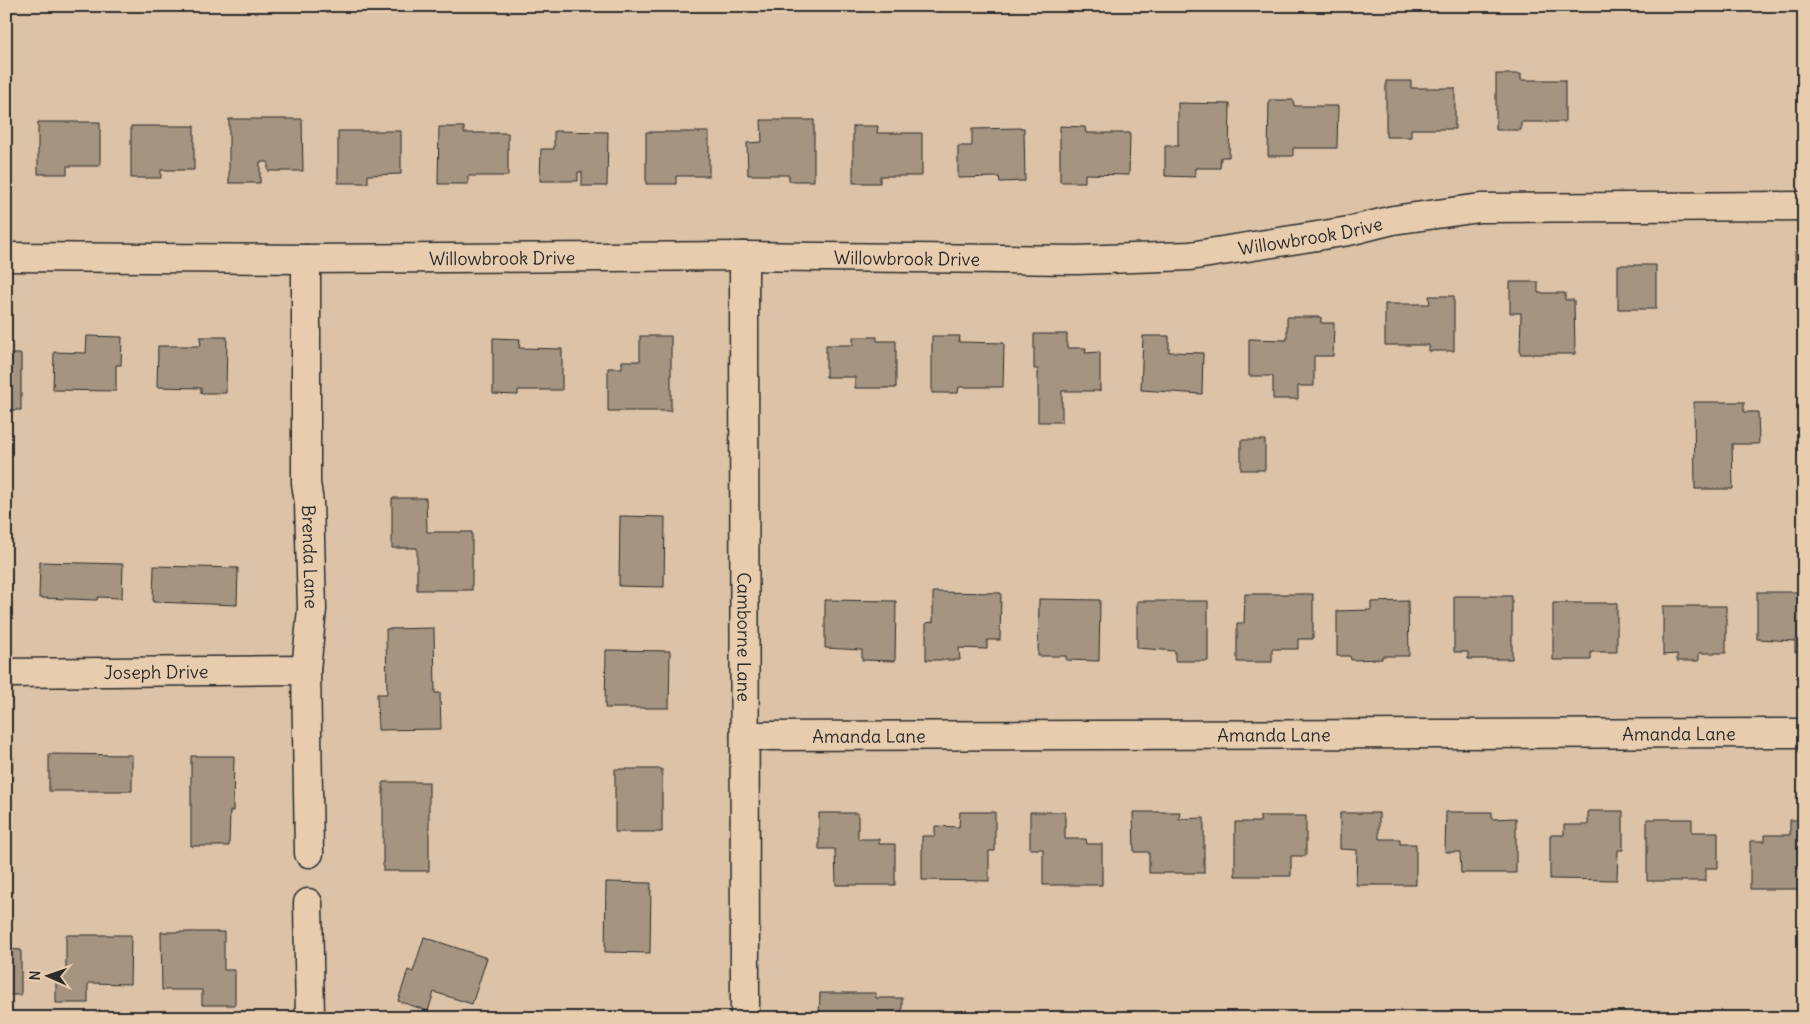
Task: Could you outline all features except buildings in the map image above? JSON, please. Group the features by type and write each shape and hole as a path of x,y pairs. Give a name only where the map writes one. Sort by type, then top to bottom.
{"street":[{"name":"Willowbrook Drive","path":"6,257 306,259 744,256 1077,260 1190,256 1349,231 1393,220 1480,208 1804,206"},
{"name":"Camborne Lane","path":"744,256 745,1018"},
{"name":"Brenda Lane","path":"306,259 306,483 309,503 312,609 306,670 309,853"},
{"name":"Joseph Drive","path":"6,673 306,670"},
{"name":"Amanda Lane","path":"745,736 1803,733"},
{"path":"308,903 310,1018"}]}
